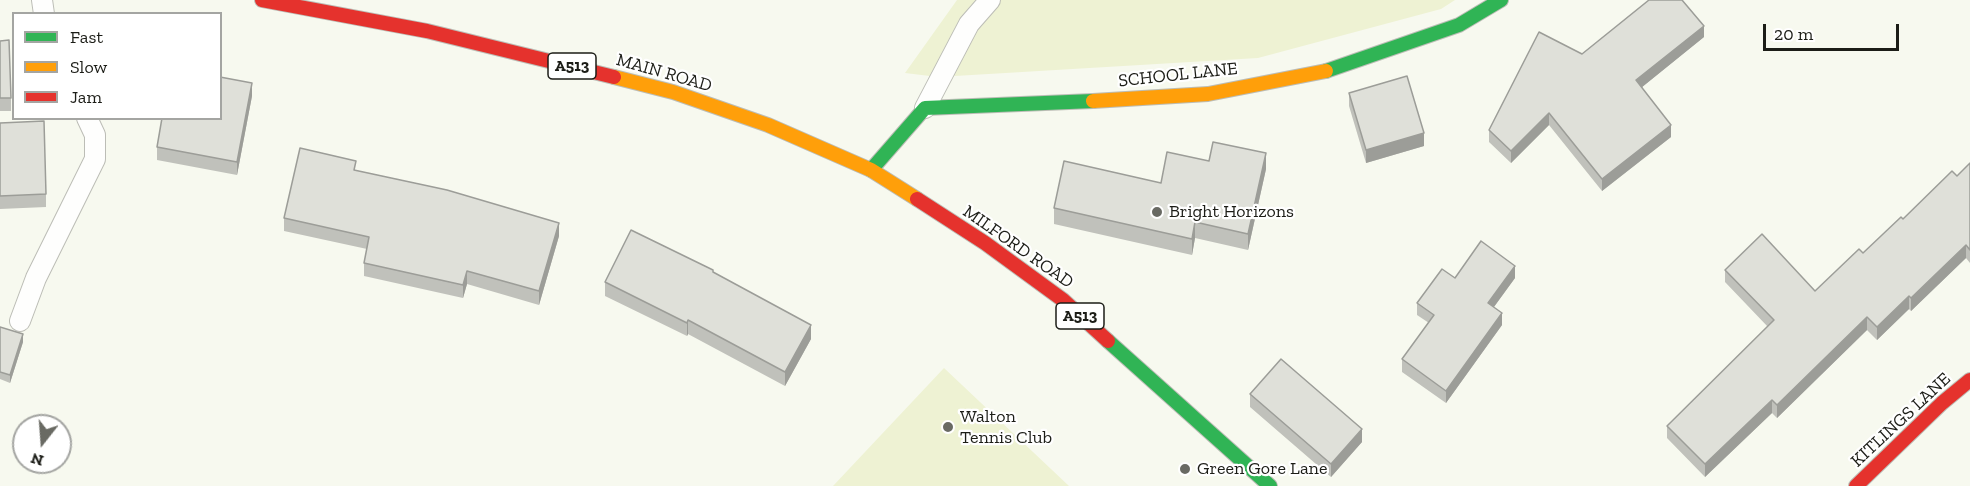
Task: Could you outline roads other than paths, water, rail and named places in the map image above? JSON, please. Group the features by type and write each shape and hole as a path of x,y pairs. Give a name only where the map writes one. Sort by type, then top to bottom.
{"main road":[{"name":"MAIN ROAD","path":"262,0 427,31 674,92 768,125 871,170"},
{"name":"SCHOOL LANE","path":"925,108 1023,105 1208,94 1327,71 1459,25 1501,0"},
{"path":"871,170 925,108"},
{"name":"MILFORD ROAD","path":"871,170 985,243 1063,300 1270,486"},
{"name":"KITLINGS LANE","path":"1856,486 1942,403 1970,380"}],"lane":[{"path":"925,108 969,24 990,0"},
{"path":"20,321 36,278 95,159 95,135 88,120"}],"place":[{"name":"Bright Horizons","path":"1157,212"},
{"name":"Walton Tennis Club","path":"948,427"},
{"name":"Green Gore Lane","path":"1185,469"}]}
